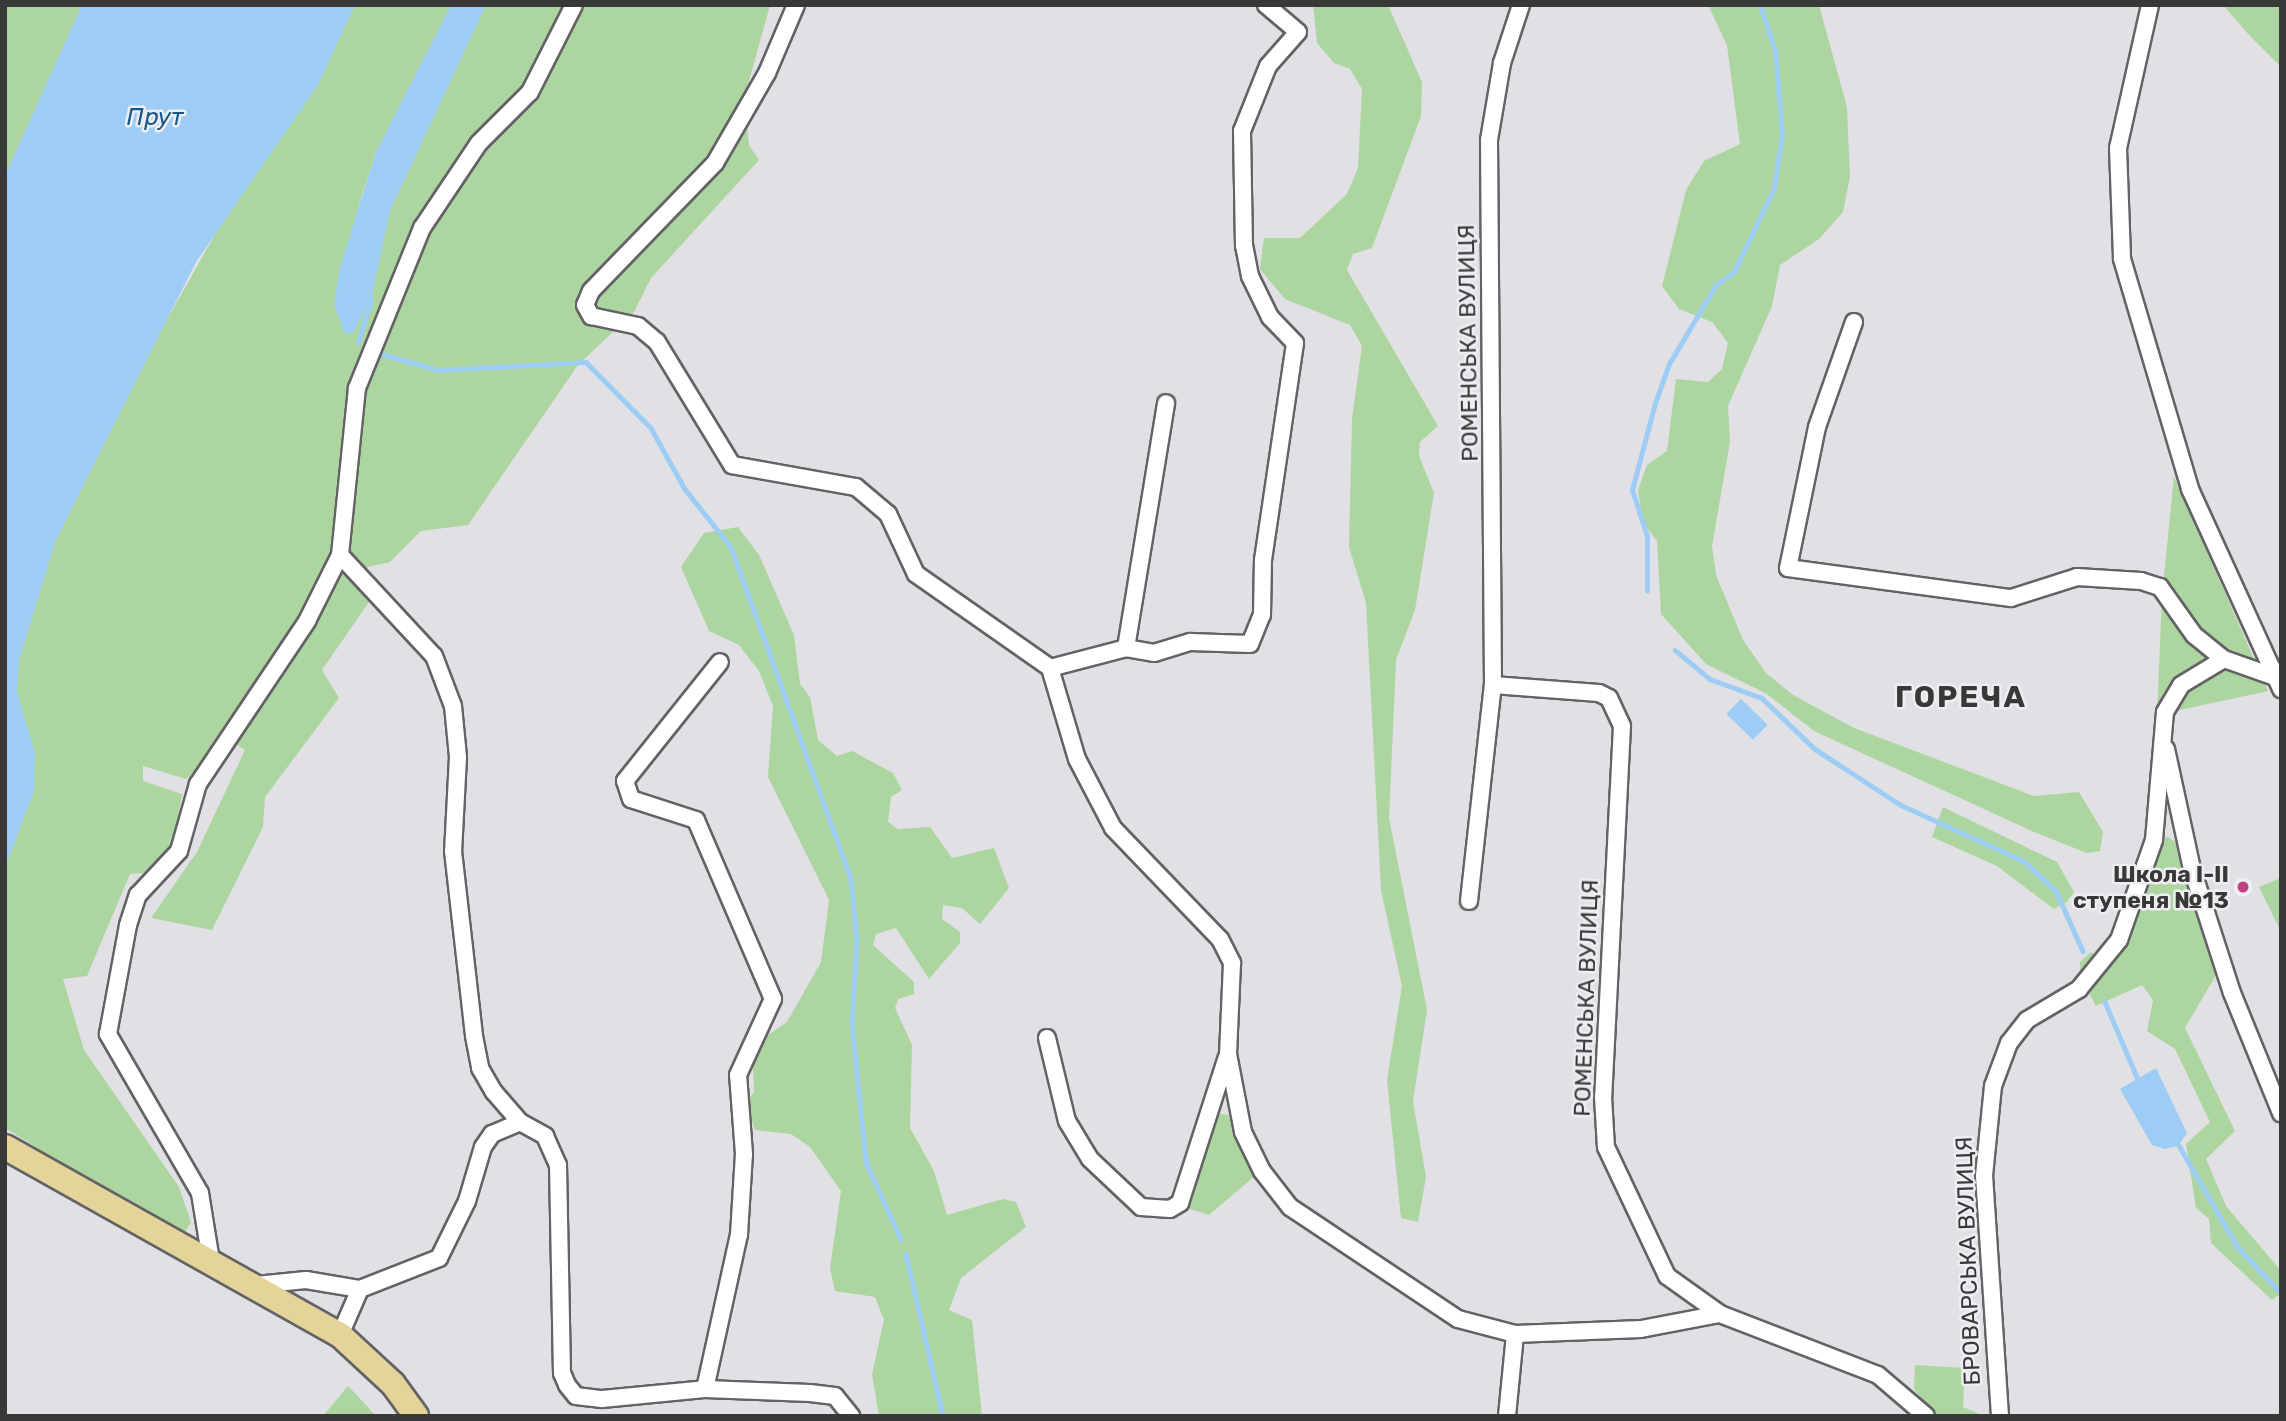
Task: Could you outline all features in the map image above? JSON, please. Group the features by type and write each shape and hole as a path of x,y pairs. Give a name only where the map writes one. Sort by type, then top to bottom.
{"main road":[{"path":"5,1147 256,1285 340,1335 393,1384 416,1416"}],"street":[{"path":"211,1261 200,1193 108,1034 128,925 138,895 178,851 198,783 307,621 340,555 357,388 422,228 479,143 530,92 574,5"},
{"path":"796,5 767,73 715,163 591,291 585,305 591,316 638,326 657,342 732,465 856,487 888,514 916,573 1050,668 1077,759 1113,828 1220,939 1232,963 1228,1054 1243,1132 1262,1171 1290,1207 1458,1319 1515,1334 1641,1329 1720,1314"},
{"path":"1050,668 1126,648 1154,653 1190,642 1250,644 1262,615 1263,560 1295,343 1270,317 1250,275 1244,246 1242,131 1268,66 1298,32 1266,5"},
{"name":"РОМЕНСЬКА ВУЛИЦЯ","path":"1469,901 1493,685 1489,140 1502,64 1521,5"},
{"path":"2150,5 2118,148 2122,259 2190,489 2279,679"},
{"path":"1854,322 1817,427 1788,568 2011,598 2077,577 2141,581 2160,587 2194,635 2224,659 2279,679"},
{"path":"1126,648 1166,403"},
{"path":"340,555 434,656 453,705 458,757 453,851 474,1036 480,1068 520,1122 545,1136 558,1165 562,1373 567,1385 576,1396 601,1399 705,1389 810,1393 848,1410"},
{"name":"БРОВАРСЬКА ВУЛИЦЯ","path":"2000,1416 1984,1176 1993,1086 2009,1043 2027,1020 2079,989 2119,940 2154,839 2165,712 2181,685 2224,659"},
{"path":"705,1389 739,1235 744,1154 738,1075 773,999 696,820 631,799 625,781 720,662"},
{"name":"РОМЕНСЬКА ВУЛИЦЯ","path":"1493,685 1599,693 1609,698 1622,726 1603,1097 1606,1147 1667,1276 1720,1314 1878,1375 1926,1416"},
{"path":"2163,733 2196,881 2281,1113"},
{"path":"1047,1038 1067,1121 1090,1159 1141,1207 1160,1209 1180,1203 1228,1054"},
{"path":"256,1285 306,1280 360,1289 439,1258 458,1223 483,1147 492,1134 520,1122"},
{"path":"340,1335 360,1289"},
{"path":"1507,1416 1515,1334"}],"green space":[{"path":"5,5 82,5 5,176"},
{"path":"355,5 451,5 376,152 354,223 364,313 390,211 486,5 770,5 744,99 749,145 759,160 651,278 634,312 578,365 468,525 421,531 390,562 368,567 360,582 369,602 322,670 339,698 265,797 263,827 212,930 151,918 197,852 245,750 230,740 186,779 143,766 143,781 182,794 174,844 157,872 130,874 87,976 63,979 84,1050 179,1187 191,1222 182,1238 5,1128 5,868 34,791 16,692 19,661 55,542 138,371 231,206 318,85"},
{"path":"1313,5 1388,5 1422,82 1421,116 1372,248 1353,254 1347,270 1438,426 1420,442 1419,456 1434,493 1415,610 1396,660 1389,818 1427,1010 1413,1101 1426,1177 1418,1222 1401,1218 1387,1080 1402,986 1381,890 1366,603 1349,547 1352,419 1362,346 1350,325 1285,299 1260,269 1264,238 1300,238 1347,194 1358,168 1362,89 1350,69 1334,63 1317,43"},
{"path":"1708,5 1819,5 1847,107 1850,177 1843,212 1819,239 1780,265 1772,306 1728,406 1730,442 1712,546 1716,575 1743,640 1766,673 1793,695 1854,728 2034,796 2079,792 2103,832 2100,851 2087,853 2034,832 1814,731 1767,694 1706,664 1661,614 1657,541 1643,522 1638,490 1647,465 1667,451 1676,379 1708,382 1722,369 1728,343 1712,322 1679,309 1662,286 1686,190 1704,161 1740,144 1727,45"},
{"path":"2223,5 2281,5 2281,67 2250,36"},
{"path":"2174,476 2268,691 2157,715 2162,596"},
{"path":"738,527 759,555 794,635 800,684 810,697 818,740 837,756 852,751 893,773 902,790 891,797 888,822 898,829 930,827 952,858 994,848 1009,888 980,924 962,908 943,905 942,919 960,932 960,943 929,979 896,928 876,934 873,945 914,982 914,994 898,999 895,1008 912,1045 910,1128 934,1171 947,1215 1003,1199 1016,1202 1026,1227 961,1278 949,1310 972,1320 982,1416 879,1416 872,1374 884,1320 875,1297 835,1291 830,1268 841,1191 810,1147 791,1134 755,1130 746,1103 754,1092 753,1065 768,1035 787,1022 821,962 829,900 768,777 773,706 759,671 739,645 709,631 681,567 704,533"},
{"path":"1943,807 2057,862 2074,892 2067,902 2054,909 1997,866 1932,837"},
{"path":"2168,837 2180,845 2220,968 2185,1028 2235,1131 2206,1159 2226,1206 2281,1271 2281,1293 2272,1300 2211,1243 2209,1219 2196,1208 2186,1144 2210,1122 2175,1049 2147,1031 2153,1000 2142,985 2096,1006 2080,977 2080,962 2091,952 2110,966 2124,944 2160,839"},
{"path":"2281,878 2281,932 2259,887"},
{"path":"1219,1114 1228,1115 1256,1175 1209,1215 1184,1207"},
{"path":"1915,1365 1965,1368 1963,1407 1984,1416 1936,1416 1914,1389"},
{"path":"348,1386 368,1407 375,1416 323,1416"}],"water":[{"name":"Прут","path":"82,5 355,5 318,85 196,262 55,542 19,661 17,692 35,753 34,791 5,868 5,176"},
{"path":"451,5 486,5 390,211 371,300 353,333 344,333 334,304 340,267 376,152"},
{"path":"1741,699 1768,725 1753,740 1726,714"},
{"path":"2156,1068 2187,1133 2178,1146 2165,1149 2152,1145 2120,1089"}],"waterway":[{"path":"1647,591 1647,536 1632,490 1655,403 1669,364 1716,285 1734,272 1774,188 1782,134 1775,51 1760,5"},
{"path":"358,343 371,300"},
{"path":"382,354 439,370 586,362 651,428 685,489 731,547 851,879 857,940 852,1023 866,1162 901,1239"},
{"path":"1675,650 1710,679 1762,698 1815,749 1901,805 2024,861 2056,891 2083,951"},
{"path":"2105,1002 2140,1084"},
{"path":"2177,1142 2237,1246 2281,1293"},
{"path":"906,1254 943,1416"}],"place":[{"name":"Школа I-II ступеня №13","path":"2243,887"}],"district":[{"name":"ГОРЕЧА","path":"1961,697"}]}
